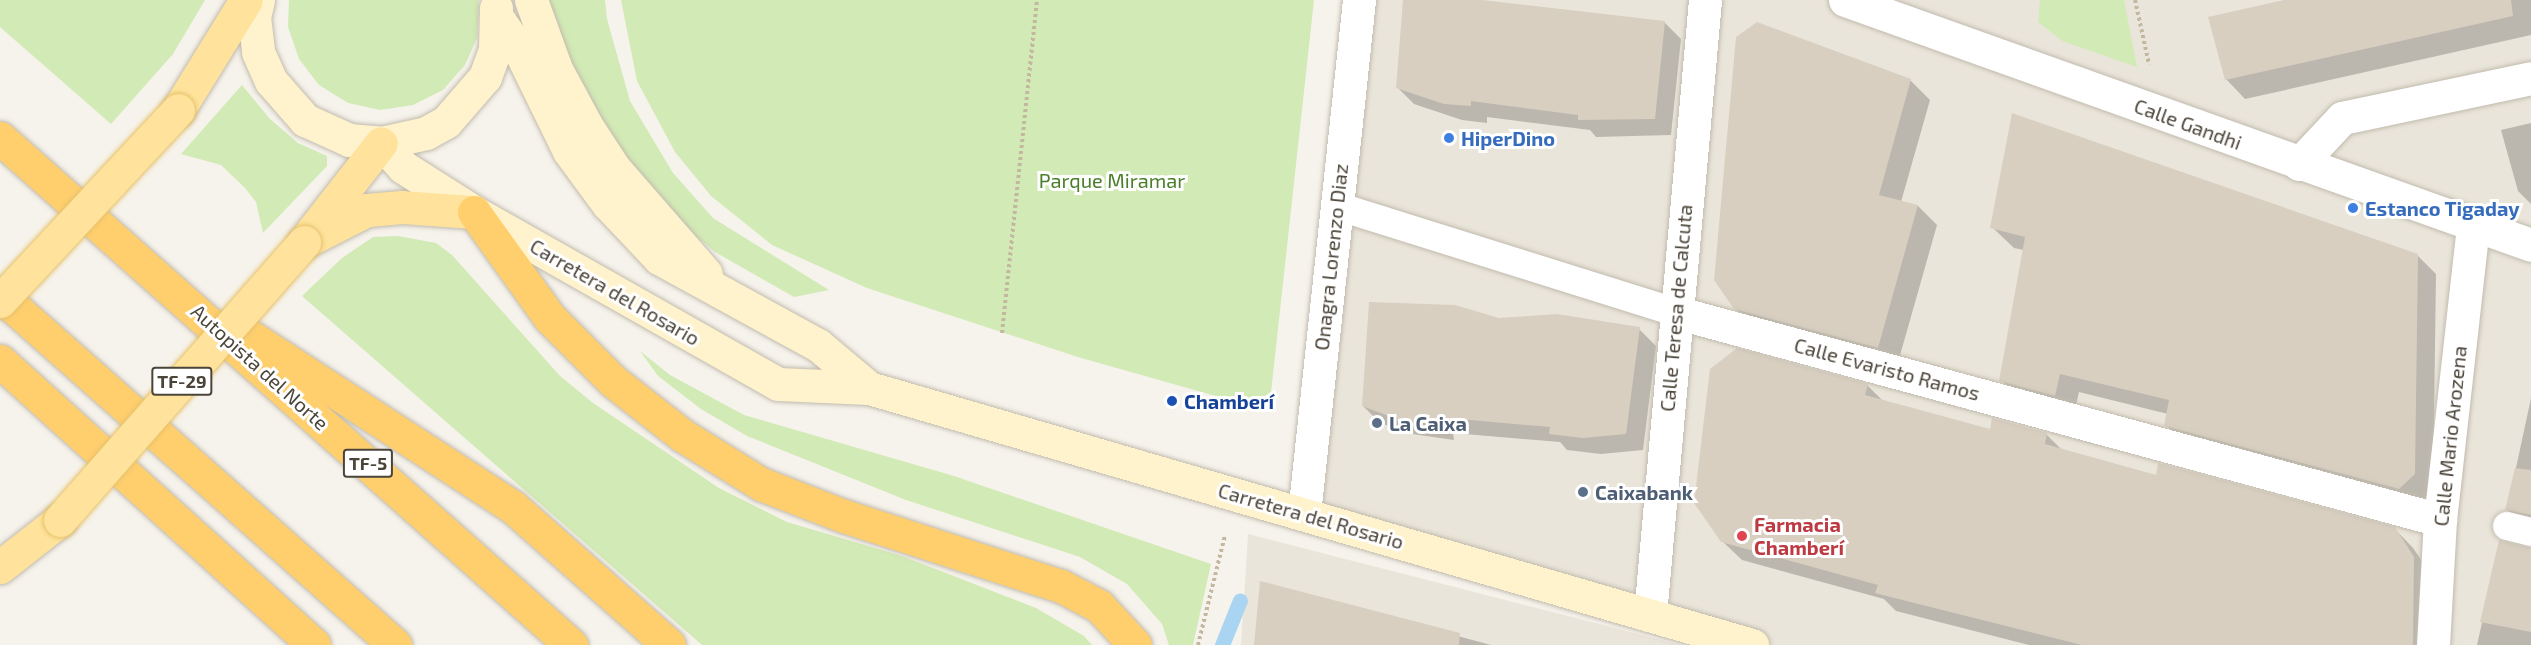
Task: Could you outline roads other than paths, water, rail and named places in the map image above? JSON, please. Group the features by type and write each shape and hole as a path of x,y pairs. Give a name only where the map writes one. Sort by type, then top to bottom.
{"highway":[{"name":"Autopista del Norte","path":"0,138 164,281 571,645"},
{"path":"474,212 550,318 613,381 682,435 761,484 844,516 1061,586 1099,606 1135,645"},
{"path":"164,281 513,507 669,645"},
{"path":"0,295 395,645"},
{"path":"0,361 314,645"}],"main road":[{"path":"0,301 178,110 246,0"},
{"path":"258,0 254,17 258,52 271,81 305,120 349,140 381,143 426,133 446,122 484,77 495,49 496,9"},
{"path":"531,0 556,69 586,125 614,168 723,294"},
{"name":"Carretera del Rosario","path":"496,9 520,51 569,152 608,204 659,258 818,345 869,388"},
{"name":"Carretera del Rosario","path":"381,143 404,167 474,212 778,384 869,388 1752,645"},
{"name":"TF-29","path":"0,567 60,520 304,242 381,143"},
{"path":"304,242 367,210 402,207 474,212"}],"street":[{"name":"Onagra Lorenzo Diaz","path":"1304,514 1359,0"},
{"name":"Calle Teresa de Calcuta","path":"1650,615 1675,312 1705,0"},
{"name":"Calle Gandhi","path":"1845,0 1908,9 2159,114 2473,227 2531,245"},
{"path":"2299,164 2342,118 2531,78"},
{"name":"Calle Evaristo Ramos","path":"1337,206 1675,312 2440,520"},
{"name":"Calle Mario Arozena","path":"2433,645 2440,520 2473,227"}],"waterway":[{"path":"1222,645 1240,600"}],"place":[{"name":"HiperDino","path":"1449,138"},
{"name":"Estanco Tigaday","path":"2353,208"},
{"name":"Chamberí","path":"1172,401"},
{"name":"La Caixa","path":"1377,423"},
{"name":"Caixabank","path":"1583,492"},
{"name":"Farmacia Chamberí","path":"1742,536"}],"park label":[{"name":"Parque Miramar","path":"1112,180"}]}
